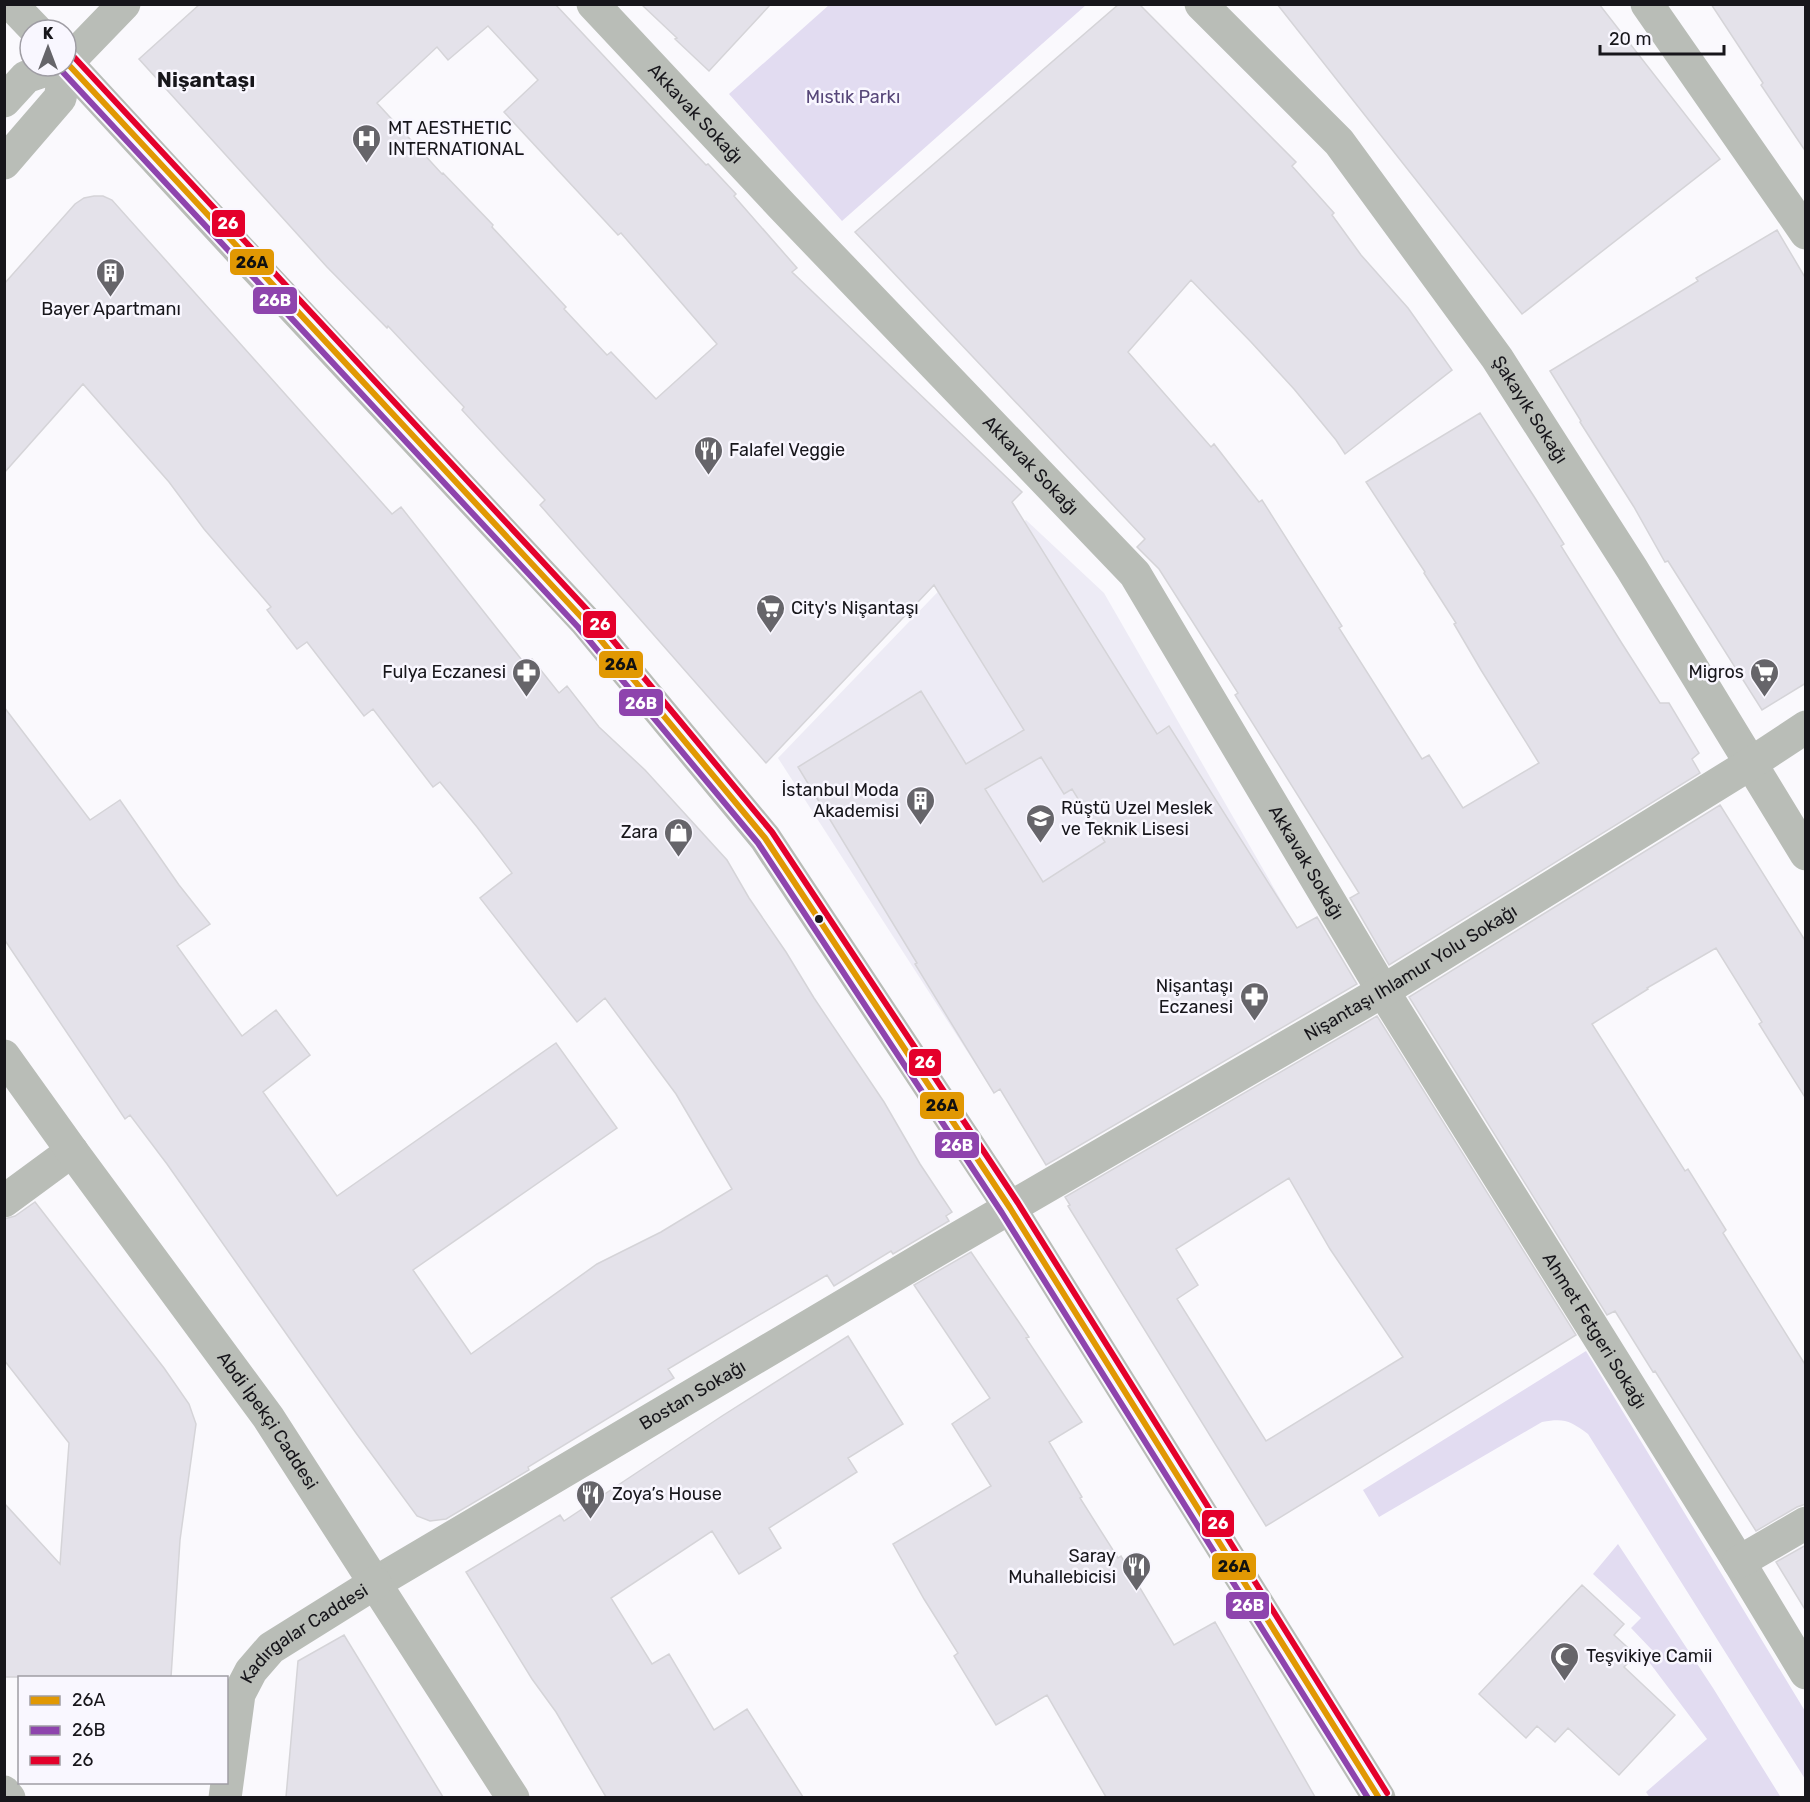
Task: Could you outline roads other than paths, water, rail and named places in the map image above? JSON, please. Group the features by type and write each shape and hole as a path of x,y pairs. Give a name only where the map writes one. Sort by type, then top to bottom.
{"street":[{"path":"11,4 24,18"},
{"path":"78,49 124,4"},
{"name":"Akkavak Sokağı","path":"593,4 791,216 1135,574 1383,991"},
{"name":"Şakayık Sokağı","path":"1201,4 1339,142 1497,358 1632,569 1806,854"},
{"path":"1647,4 1806,233"},
{"path":"4,101 25,78"},
{"path":"4,163 60,98 62,78"},
{"path":"78,78 585,621 765,838 1010,1208 1379,1797"},
{"name":"Nişantaşı Ihlamur Yolu Sokağı","path":"1010,1208 1383,991 1806,727"},
{"name":"Ahmet Fetgeri Sokağı","path":"1383,991 1806,1673"},
{"name":"Abdi İpekçi Caddesi","path":"4,1056 268,1417 513,1797"},
{"path":"4,1201 72,1151"},
{"name":"Bostan Sokağı","path":"375,1583 1010,1208"},
{"path":"1739,1562 1806,1523"},
{"name":"Kadırgalar Caddesi","path":"228,1775 239,1694 251,1671 271,1648 375,1583"},
{"path":"4,1792 9,1797"}],"place":[{"name":"MT AESTHETIC INTERNATIONAL","path":"367,164"},
{"name":"Bayer Apartmanı","path":"111,298"},
{"name":"Falafel Veggie","path":"708,476"},
{"name":"City's Nişantaşı","path":"770,634"},
{"name":"Fulya Eczanesi","path":"527,698"},
{"name":"Migros","path":"1765,698"},
{"name":"İstanbul Moda Akademisi","path":"920,826"},
{"name":"Rüştü Uzel Meslek ve Teknik Lisesi","path":"1040,844"},
{"name":"Zara","path":"679,858"},
{"name":"Nişantaşı Eczanesi","path":"1254,1022"},
{"name":"Zoya’s House","path":"591,1520"},
{"name":"Saray Muhallebicisi","path":"1137,1592"},
{"name":"Teşvikiye Camii","path":"1565,1682"}],"district":[{"name":"Nişantaşı","path":"206,80"}],"park label":[{"name":"Mıstık Parkı","path":"853,97"}]}
